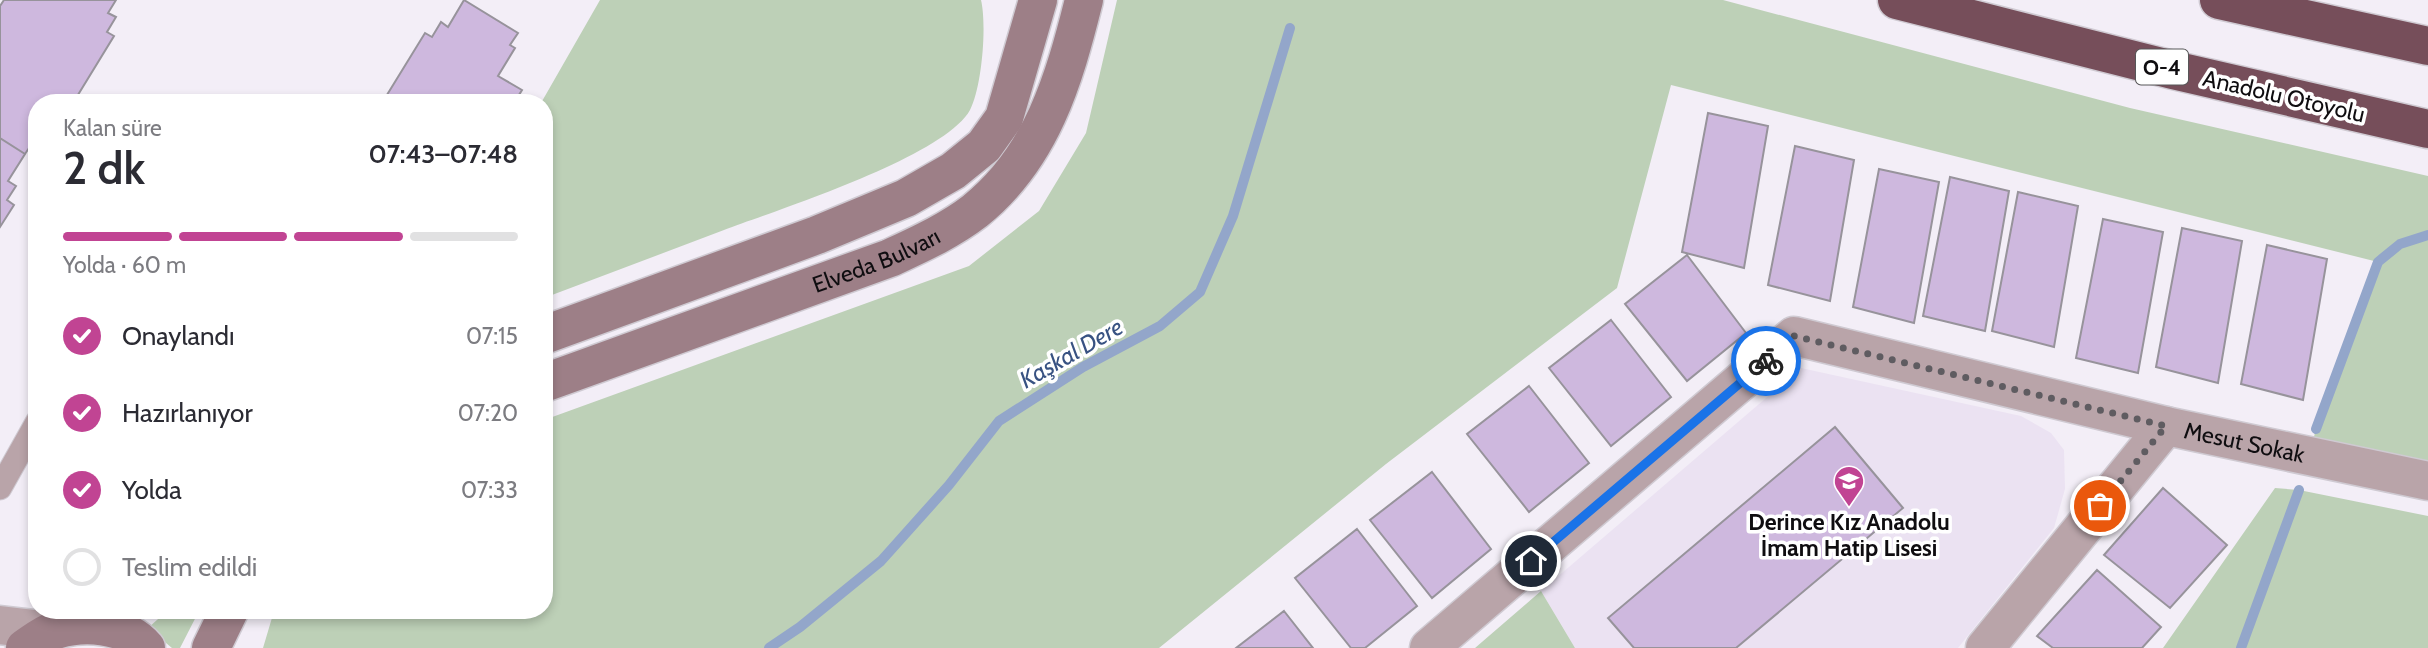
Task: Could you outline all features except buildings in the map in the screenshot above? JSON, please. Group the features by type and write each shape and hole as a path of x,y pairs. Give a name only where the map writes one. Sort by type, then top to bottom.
{"highway":[{"name":"Anadolu Otoyolu","path":"1897,0 2173,70 2428,129"},
{"path":"2219,0 2428,46"}],"main road":[{"name":"Elveda Bulvarı","path":"553,332 817,235 906,198 953,171 984,146 1004,118 1038,0"},
{"name":"Elveda Bulvarı","path":"553,380 890,258 932,239 975,211 1027,156 1045,123 1060,85 1084,0"},
{"path":"211,648 225,619"},
{"path":"38,640 83,624 133,629"}],"street":[{"name":"Mesut Sokak","path":"1429,648 1794,336 2166,426 2428,481"},
{"path":"1985,648 2166,426"},
{"path":"0,625 38,640"}],"lane":[{"path":"0,488 28,438"}],"shaded area":[{"name":"Derince Kız Anadolu İmam Hatip Lisesi","path":"1801,368 2021,416 2051,433 2064,450 2065,489 2054,528 1958,648 1575,648 1541,591"}],"green space":[{"path":"600,0 981,0 983,40 974,100 970,110 954,128 928,146 818,196 553,295 553,94 546,94"},
{"path":"1117,0 1723,0 2130,108 2428,176 2428,481 2309,456 2316,429 2378,262 1671,85 1617,288 1386,464 1159,648 263,648 272,619 553,619 553,417 969,266 1039,211 1086,133"},
{"path":"2275,488 2299,490 2428,516 2428,648 2163,648"},
{"path":"1541,591 1575,648 1475,648"},
{"path":"158,619 195,619 180,648 172,648 148,628"}],"waterway":[{"name":"Kaşkal Dere","path":"769,648 800,627 881,561 949,485 999,421 1083,367 1160,326 1200,292 1233,216 1290,28"},
{"path":"2316,429 2378,262 2400,244 2428,235"},
{"path":"2241,648 2299,490"}],"way so far":[{"path":"1766,361 1794,336 2166,426 2100,506"}],"place":[{"name":"Derince Kız Anadolu İmam Hatip Lisesi","path":"1849,508"}],"route":[{"path":"1531,561 1766,361"}]}
